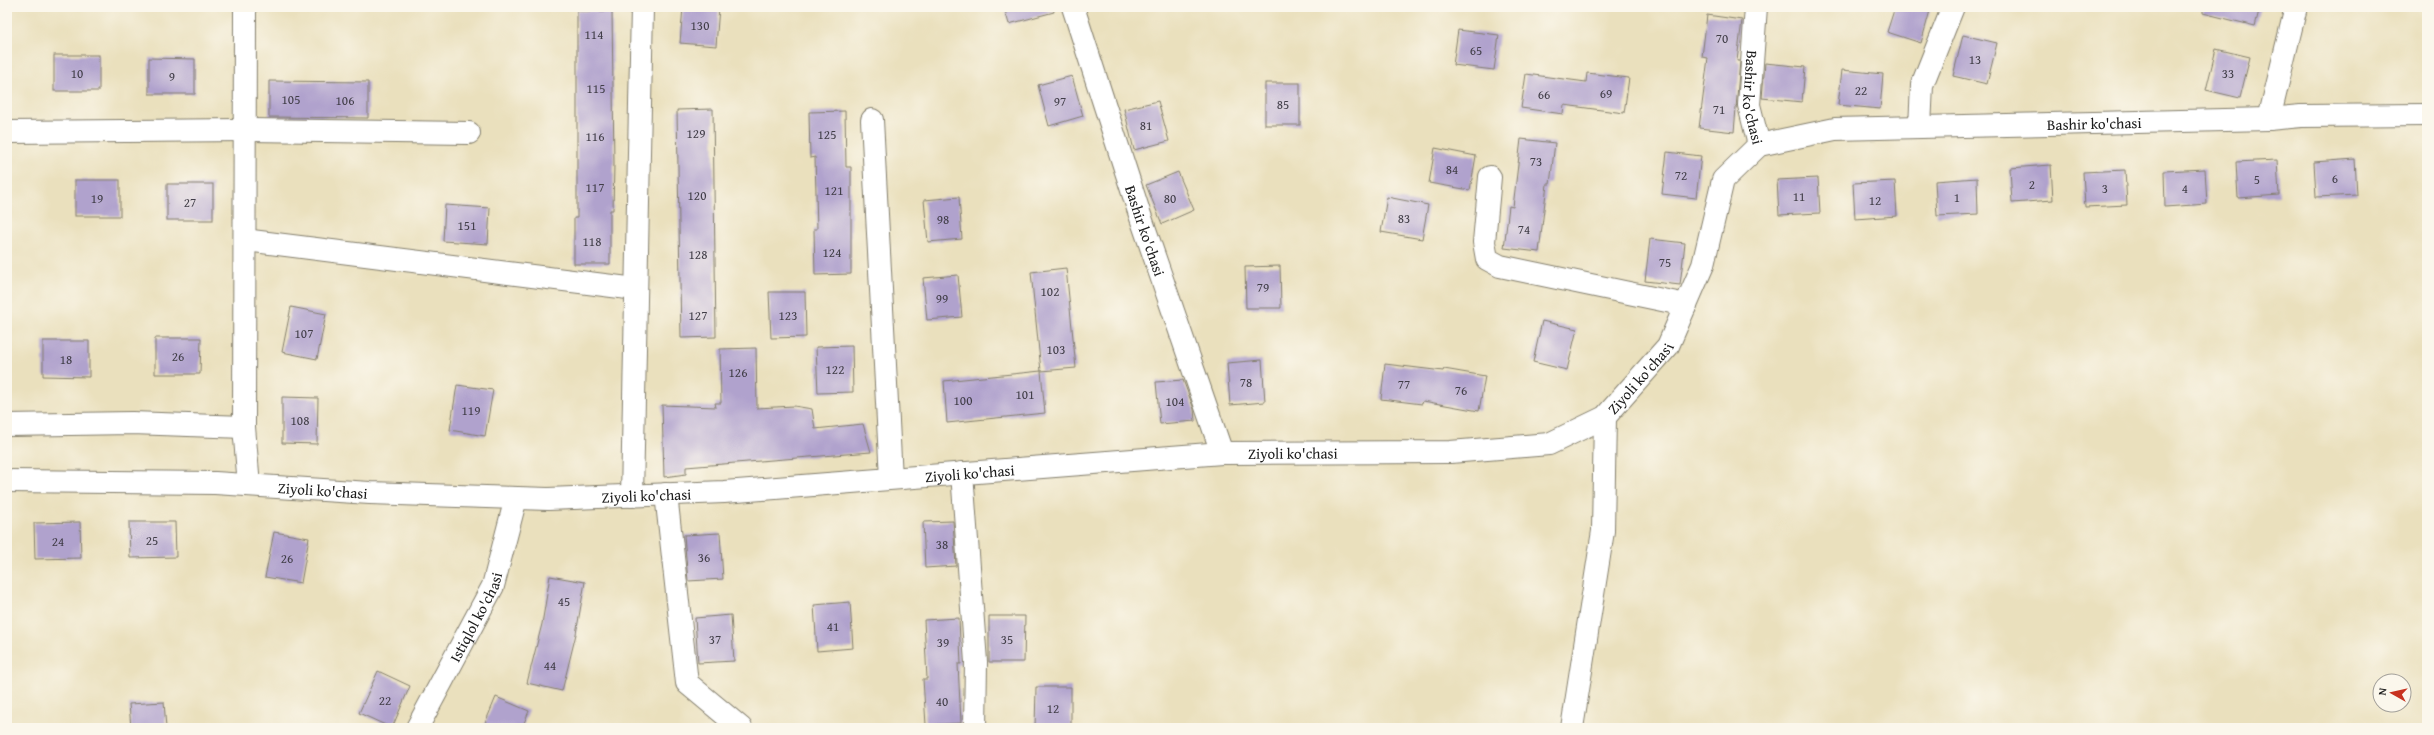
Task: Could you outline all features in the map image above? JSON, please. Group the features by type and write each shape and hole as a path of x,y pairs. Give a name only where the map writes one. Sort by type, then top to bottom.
{"street":[{"path":"245,7 246,130 244,427 249,485"},
{"path":"632,496 642,7"},
{"name":"Bashir ko'chasi","path":"1072,7 1140,214 1222,453"},
{"name":"Bashir ko'chasi","path":"1756,7 1749,105 1759,145 1835,129 2269,119 2302,116 2427,115"},
{"path":"1920,127 1922,85 1953,7"},
{"path":"2269,119 2296,7"},
{"path":"872,120 891,478"},
{"path":"7,132 246,130 469,133"},
{"name":"Ziyoli ko'chasi","path":"7,481 249,485 370,493 516,498 632,496 1222,453 1450,452 1549,444 1605,417 1668,346 1703,265 1723,180 1759,145"},
{"path":"1490,177 1484,242 1487,259 1500,266 1686,305"},
{"path":"245,240 636,289"},
{"path":"1572,728 1603,531 1605,417"},
{"path":"7,425 132,422 244,427"},
{"path":"962,473 976,662 975,728"},
{"path":"666,494 687,683 741,728"},
{"name":"Istiqlol ko'chasi","path":"416,728 493,586 516,498"}],"building":[{"path":"683,7 719,7 716,46 680,43"},
{"path":"1004,7 1053,7 1054,12 1009,24"},
{"path":"1895,7 1931,7 1921,43 1887,32"},
{"path":"2203,7 2260,7 2255,26 2203,13"},
{"path":"577,11 612,11 614,164 613,210 610,210 610,264 574,264 574,218 577,218"},
{"path":"1707,15 1742,20 1737,61 1740,61 1734,132 1699,128 1708,58 1702,57"},
{"path":"1458,30 1499,35 1494,70 1453,65"},
{"path":"1963,35 1997,43 1987,84 1953,76"},
{"path":"2216,49 2250,57 2240,98 2206,90"},
{"path":"54,55 99,55 99,91 54,91"},
{"path":"149,58 195,59 195,94 149,94"},
{"path":"1765,63 1805,67 1802,102 1762,98"},
{"path":"1842,70 1883,74 1880,109 1838,105"},
{"path":"1587,73 1629,78 1624,113 1564,105 1563,114 1521,108 1526,74 1586,82"},
{"path":"1072,76 1083,116 1049,126 1038,85"},
{"path":"269,81 368,82 368,118 269,117"},
{"path":"1265,83 1300,83 1300,125 1265,125"},
{"path":"1158,101 1169,141 1134,150 1124,109"},
{"path":"713,109 716,337 681,338 677,110"},
{"path":"845,111 846,167 851,167 851,274 815,275 814,229 817,229 815,157 810,158 809,112"},
{"path":"1521,139 1555,143 1550,184 1547,184 1539,252 1504,248 1509,206 1513,207"},
{"path":"1435,148 1476,156 1470,190 1429,183"},
{"path":"1667,152 1701,156 1696,198 1662,194"},
{"path":"2355,159 2357,195 2316,197 2314,162"},
{"path":"2277,160 2279,195 2238,198 2236,162"},
{"path":"2051,165 2053,200 2012,203 2010,168"},
{"path":"2205,169 2207,204 2165,207 2164,171"},
{"path":"2125,170 2127,205 2085,207 2083,172"},
{"path":"1178,172 1194,210 1162,224 1146,185"},
{"path":"1818,178 1820,213 1779,215 1777,180"},
{"path":"1977,178 1978,214 1937,216 1935,181"},
{"path":"75,180 120,180 120,216 75,216"},
{"path":"1895,181 1897,216 1855,219 1853,183"},
{"path":"167,184 213,184 213,220 167,220"},
{"path":"959,197 962,239 928,242 924,200"},
{"path":"1387,197 1428,205 1422,239 1381,232"},
{"path":"445,205 490,208 488,244 443,241"},
{"path":"1650,239 1685,243 1680,285 1645,281"},
{"path":"1280,266 1281,308 1246,308 1245,267"},
{"path":"1066,268 1076,368 1041,371 1031,272"},
{"path":"958,275 962,317 927,320 923,278"},
{"path":"769,292 805,292 806,337 771,338"},
{"path":"291,307 326,314 317,359 282,352"},
{"path":"1542,321 1577,329 1567,370 1533,362"},
{"path":"155,338 201,338 200,374 155,374"},
{"path":"43,341 89,341 89,377 43,376"},
{"path":"852,346 853,392 818,393 816,347"},
{"path":"756,348 757,408 794,406 812,409 815,429 863,424 871,452 686,467 686,474 664,477 662,405 716,407 715,403 721,403 720,349"},
{"path":"1262,360 1265,402 1230,405 1227,363"},
{"path":"1385,364 1443,371 1444,369 1485,376 1479,411 1423,401 1422,404 1381,399"},
{"path":"1041,371 1045,413 947,423 944,381"},
{"path":"1183,380 1194,409 1195,421 1160,424 1156,382"},
{"path":"457,385 493,390 485,436 450,430"},
{"path":"282,397 318,398 317,444 282,443"},
{"path":"953,521 956,566 925,568 923,522"},
{"path":"80,522 81,558 35,559 34,523"},
{"path":"129,522 175,522 176,557 130,558"},
{"path":"274,532 309,538 301,583 265,577"},
{"path":"720,533 723,579 688,581 684,535"},
{"path":"550,576 585,582 576,634 562,691 527,683 542,624"},
{"path":"850,602 853,648 817,651 814,605"},
{"path":"731,615 734,661 698,663 695,618"},
{"path":"989,616 1025,616 1024,662 989,662"},
{"path":"959,618 961,664 958,664 961,723 926,725 923,679 927,679 924,620"},
{"path":"378,671 410,686 392,728 359,713"},
{"path":"1036,687 1071,687 1071,728 1035,728"},
{"path":"496,697 529,711 522,728 483,728"},
{"path":"164,702 166,728 131,728 129,704"}]}
